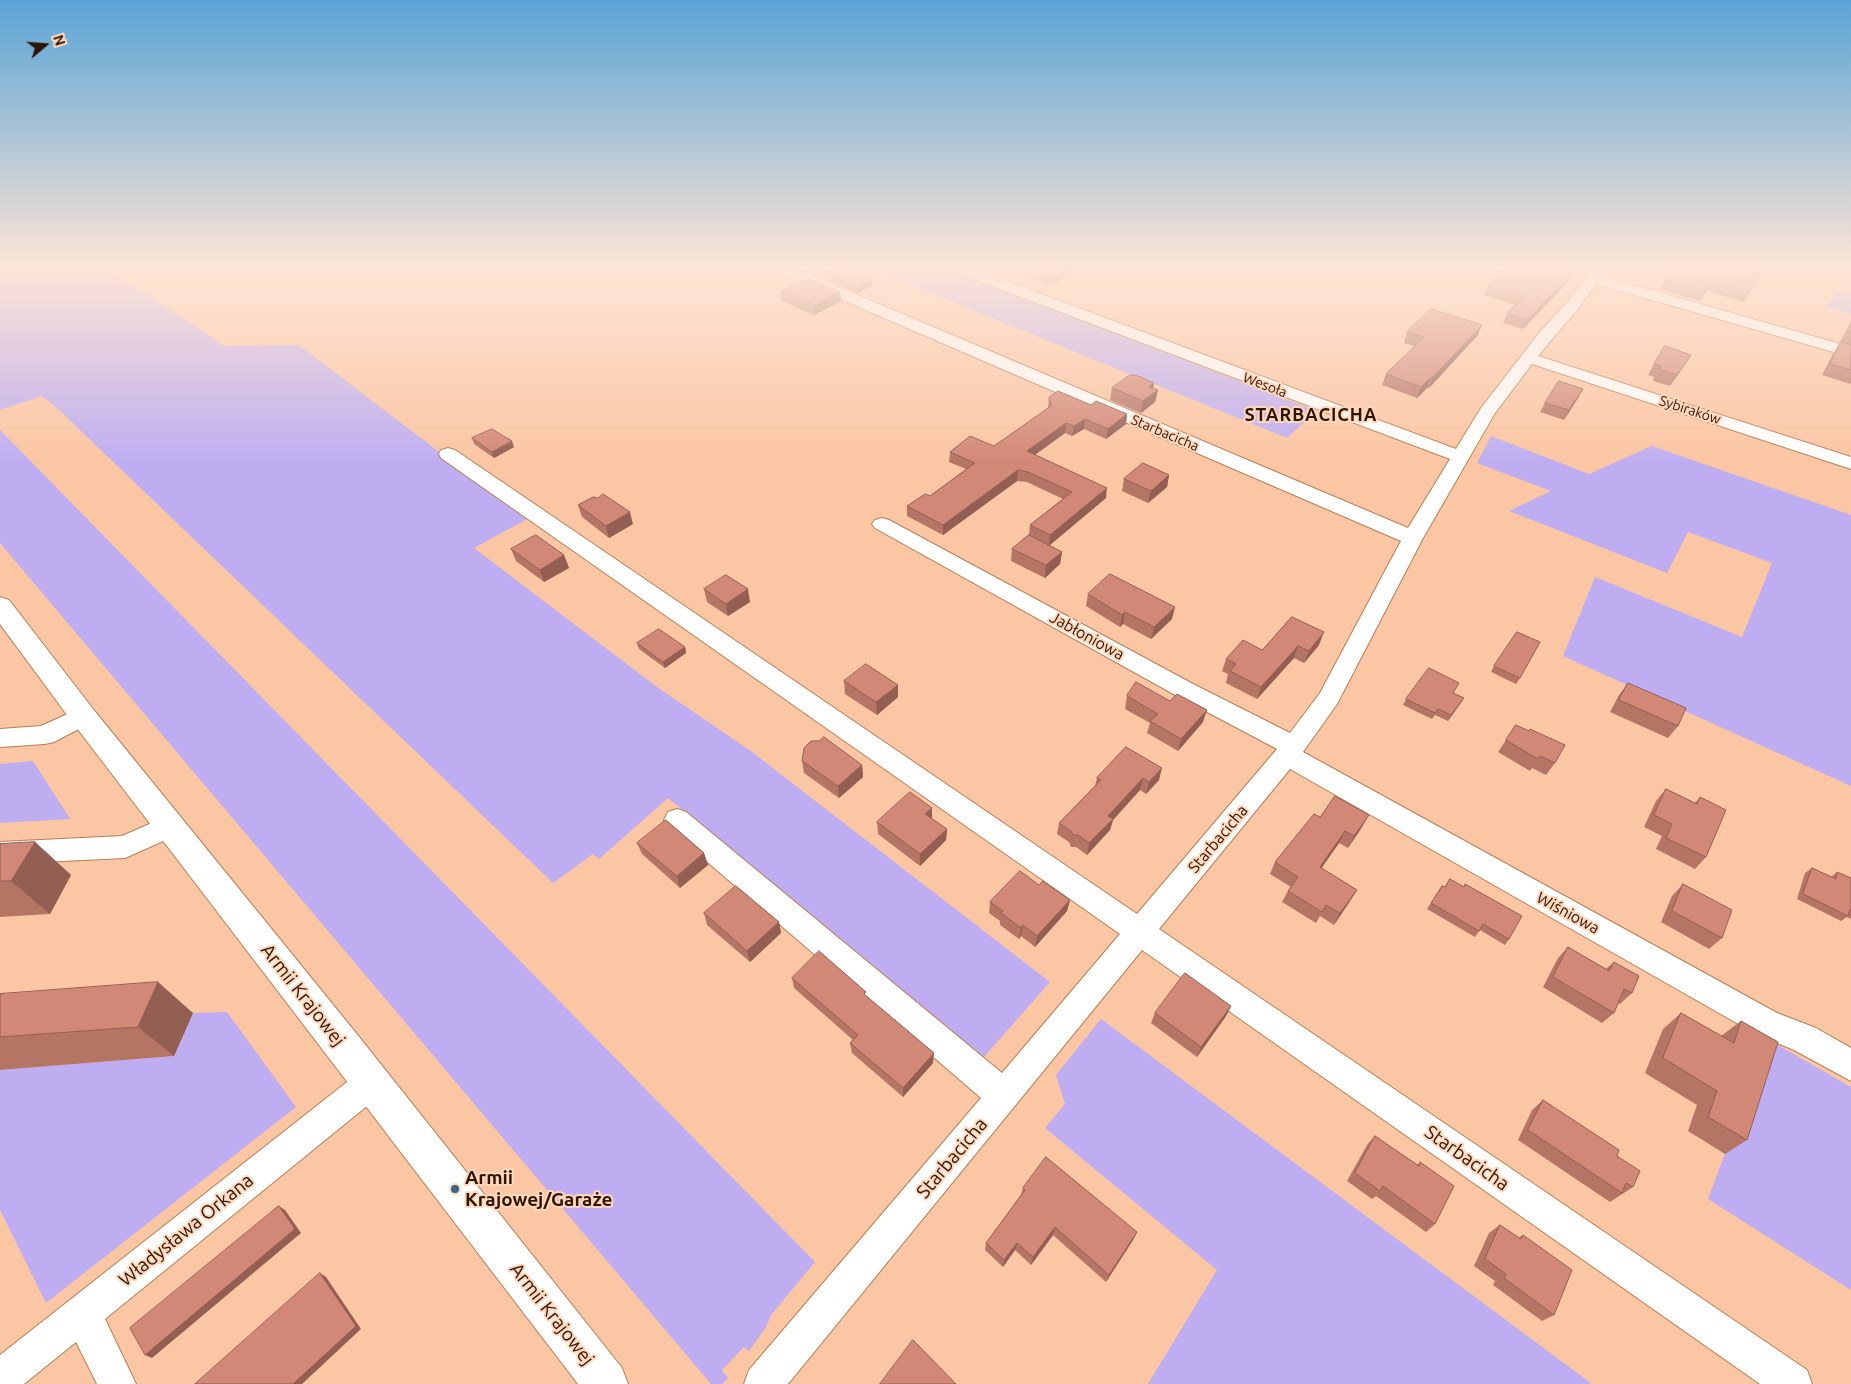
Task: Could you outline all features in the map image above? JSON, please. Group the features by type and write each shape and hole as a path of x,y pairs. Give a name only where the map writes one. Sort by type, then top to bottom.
{"street":[{"name":"Starbacicha","path":"931,333 1413,538"},
{"name":"Wesoła","path":"1128,333 1461,458"},
{"name":"Starbacicha","path":"763,1384 1290,751 1329,698 1413,538 1487,412 1548,333"},
{"name":"Starbacicha","path":"1789,333 1851,352"},
{"name":"Sybiraków","path":"1529,358 1851,463"},
{"path":"448,454 1140,932"},
{"name":"Jabłoniowa","path":"882,524 1185,690 1290,751"},
{"name":"Armii Krajowej","path":"3,616 372,1082 606,1384"},
{"path":"0,738 45,735 83,716"},
{"name":"Wiśniowa","path":"1290,751 1766,1024 1805,1040 1851,1065"},
{"path":"676,820 1004,1096"},
{"path":"0,853 124,847 170,826"},
{"name":"Starbacicha","path":"1140,932 1793,1384"},
{"name":"Władysława Orkana","path":"2,1371 82,1313 372,1082"},
{"path":"82,1313 117,1384"}],"shaded area":[{"path":"0,333 205,333 225,346 299,345 527,519 474,548 657,687 748,749 1050,982 983,1058 668,798 599,859 593,854 553,883 59,410 42,396 0,410"},
{"path":"1028,333 1114,333 1316,411 1287,438"},
{"path":"0,430 815,1262 771,1315 766,1327 749,1351 744,1347 722,1370 728,1378 722,1384 711,1384 0,543"},
{"path":"1491,436 1589,474 1652,446 1851,515 1851,786 1563,656 1595,577 1742,637 1772,563 1688,532 1667,573 1509,511 1551,491 1477,463"},
{"path":"33,761 70,819 0,823 0,764"},
{"path":"227,1012 296,1107 46,1303 0,1210 0,1070 174,1056 193,1013"},
{"path":"1101,1019 1591,1384 1148,1384 1217,1270 1045,1128 1065,1104 1056,1075"},
{"path":"1764,1037 1851,1087 1851,1290 1708,1199"}],"building":[{"path":"1409,333 1475,333 1421,387 1386,374 1424,337"},
{"path":"1841,342 1851,345 1851,370 1830,364"},
{"path":"1665,346 1691,355 1677,375 1659,369 1661,366 1654,364"},
{"path":"1130,375 1136,375 1154,383 1149,387 1158,390 1143,401 1112,388"},
{"path":"1559,381 1583,389 1569,410 1545,403"},
{"path":"1058,391 1091,405 1096,401 1127,414 1108,429 1085,419 1074,426 1066,423 1027,451 1107,488 1050,535 1030,525 1072,492 1028,472 1018,470 943,525 907,506 925,494 930,496 975,463 950,452 970,436 994,446 1051,406 1049,398"},
{"path":"492,429 512,441 492,452 472,438"},
{"path":"1143,463 1169,475 1151,491 1124,479"},
{"path":"603,494 630,512 606,526 578,505 593,497 598,498"},
{"path":"536,535 564,555 540,570 511,549"},
{"path":"1029,535 1062,552 1046,565 1012,549"},
{"path":"1110,574 1175,607 1154,627 1125,612 1122,615 1088,594"},
{"path":"726,575 748,589 726,604 704,589"},
{"path":"1292,617 1324,632 1309,651 1298,646 1261,687 1230,671 1236,664 1226,659 1243,640 1262,650"},
{"path":"659,629 685,647 663,662 637,643"},
{"path":"1517,632 1540,642 1520,678 1494,666"},
{"path":"866,664 898,685 876,702 844,681"},
{"path":"1429,668 1459,683 1453,693 1464,698 1451,715 1438,709 1435,713 1406,699"},
{"path":"1136,682 1170,701 1177,694 1207,710 1181,739 1150,721 1158,714 1127,696"},
{"path":"1628,683 1686,708 1678,726 1619,700"},
{"path":"1516,725 1529,731 1530,729 1565,745 1555,763 1540,756 1538,759 1506,740"},
{"path":"824,737 862,765 838,786 802,761 804,748 811,741 819,741"},
{"path":"1126,747 1162,768 1149,782 1143,778 1108,816 1113,819 1089,843 1078,835 1073,835 1071,831 1059,823 1101,780 1097,778"},
{"path":"1666,789 1697,804 1700,797 1726,810 1706,857 1666,838 1672,824 1654,815"},
{"path":"910,792 932,808 925,814 947,829 920,854 877,822"},
{"path":"1335,796 1369,815 1354,836 1345,831 1320,867 1357,890 1340,913 1326,905 1322,912 1288,891 1298,877 1275,862 1314,814 1320,817"},
{"path":"666,820 704,853 677,876 637,843"},
{"path":"35,842 11,881 0,881 0,844"},
{"path":"1812,868 1836,879 1837,872 1851,878 1851,910 1848,916 1803,894"},
{"path":"1020,871 1039,885 1043,881 1070,900 1037,936 1023,925 1021,928 990,902"},
{"path":"1450,879 1464,887 1465,884 1522,916 1509,939 1483,924 1479,931 1431,903 1442,886 1445,887"},
{"path":"1683,884 1732,910 1722,938 1672,911"},
{"path":"736,886 779,922 747,951 704,913"},
{"path":"1568,947 1609,971 1614,962 1639,976 1632,993 1624,989 1614,1013 1553,977"},
{"path":"819,951 866,992 864,994 934,1053 903,1088 850,1043 858,1035 792,978"},
{"path":"1185,973 1231,1006 1201,1047 1155,1013"},
{"path":"158,982 138,1027 0,1037 0,994"},
{"path":"1681,1013 1734,1043 1741,1021 1778,1042 1747,1140 1708,1117 1717,1091 1663,1058"},
{"path":"1543,1100 1619,1150 1617,1156 1640,1171 1633,1187 1626,1183 1622,1193 1528,1130"},
{"path":"1375,1136 1419,1166 1420,1162 1454,1186 1435,1224 1383,1186 1380,1191 1355,1173"},
{"path":"1046,1157 1137,1232 1109,1275 1055,1227 1033,1257 1017,1243 1004,1260 986,1243 1025,1190 1023,1188"},
{"path":"279,1206 295,1229 145,1355 130,1328"},
{"path":"1500,1225 1521,1239 1523,1235 1572,1270 1554,1315 1504,1278 1506,1274 1485,1259"},
{"path":"320,1273 356,1326 293,1384 195,1384"},
{"path":"913,1340 956,1384 880,1384"}],"place":[{"name":"Armii Krajowej/Garaże","path":"455,1189"}],"district":[{"name":"STARBACICHA","path":"1311,415"}]}
